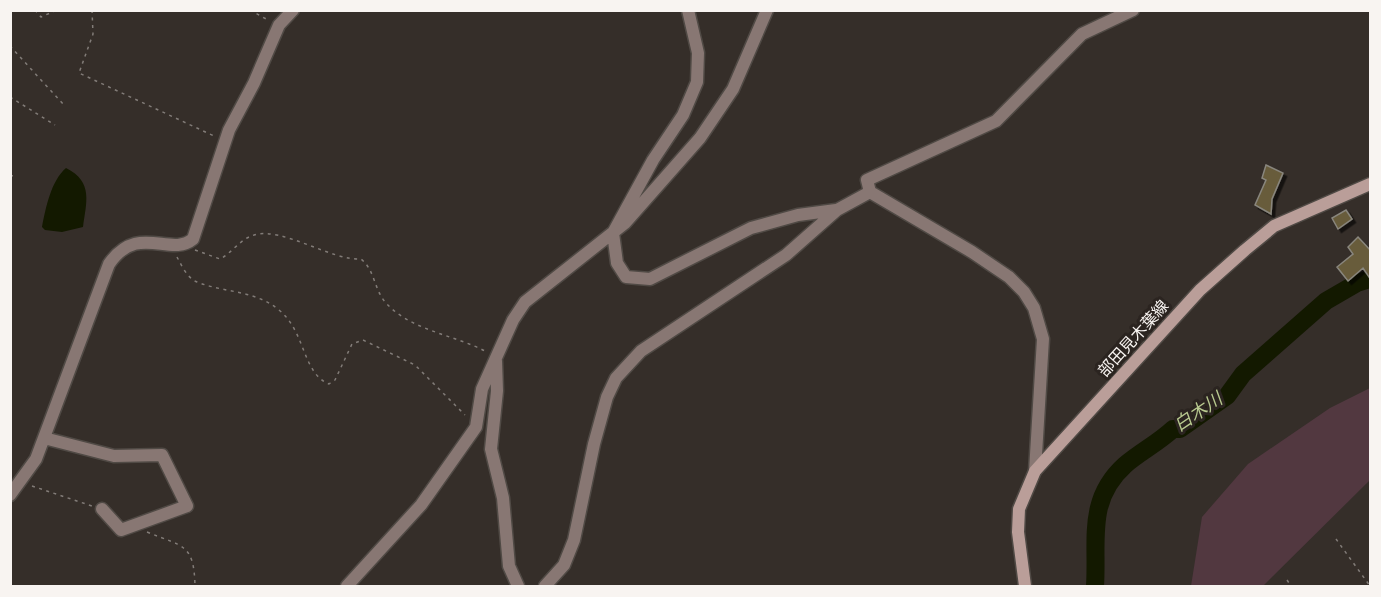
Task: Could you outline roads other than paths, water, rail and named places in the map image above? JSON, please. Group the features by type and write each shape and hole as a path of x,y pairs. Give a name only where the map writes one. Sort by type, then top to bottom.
{"main road":[{"name":"部田見木葉線","path":"1024,586 1018,532 1019,509 1035,471 1200,290 1245,250 1274,226 1371,184"}],"street":[{"path":"10,495 36,459 109,264 121,249 136,243 181,245 189,242 197,231 225,142 279,25 293,10"},
{"path":"688,10 698,53 697,82 683,115 652,160 613,233 617,263 626,278 650,279 751,228 798,216 837,210"},
{"path":"347,586 421,505 477,427 482,389 494,356 525,302 613,233 661,184 716,117 733,89 768,10"},
{"path":"1035,471 1043,339 1034,308 1024,292 1009,277 972,252 870,192 867,180 980,131 996,121 1082,34 1133,10"},
{"path":"545,586 564,565 574,540 594,444 607,397 616,378 641,351 786,255 837,210 870,192"},
{"path":"494,356 497,391 491,449 502,498 509,566 518,586"},
{"path":"44,438 114,456 162,455 187,506 121,530 102,509"}],"waterway":[{"name":"白木川","path":"1095,586 1096,522 1104,492 1113,478 1125,465 1173,429 1180,429 1227,396 1243,374 1326,301 1357,283 1370,279"}]}
